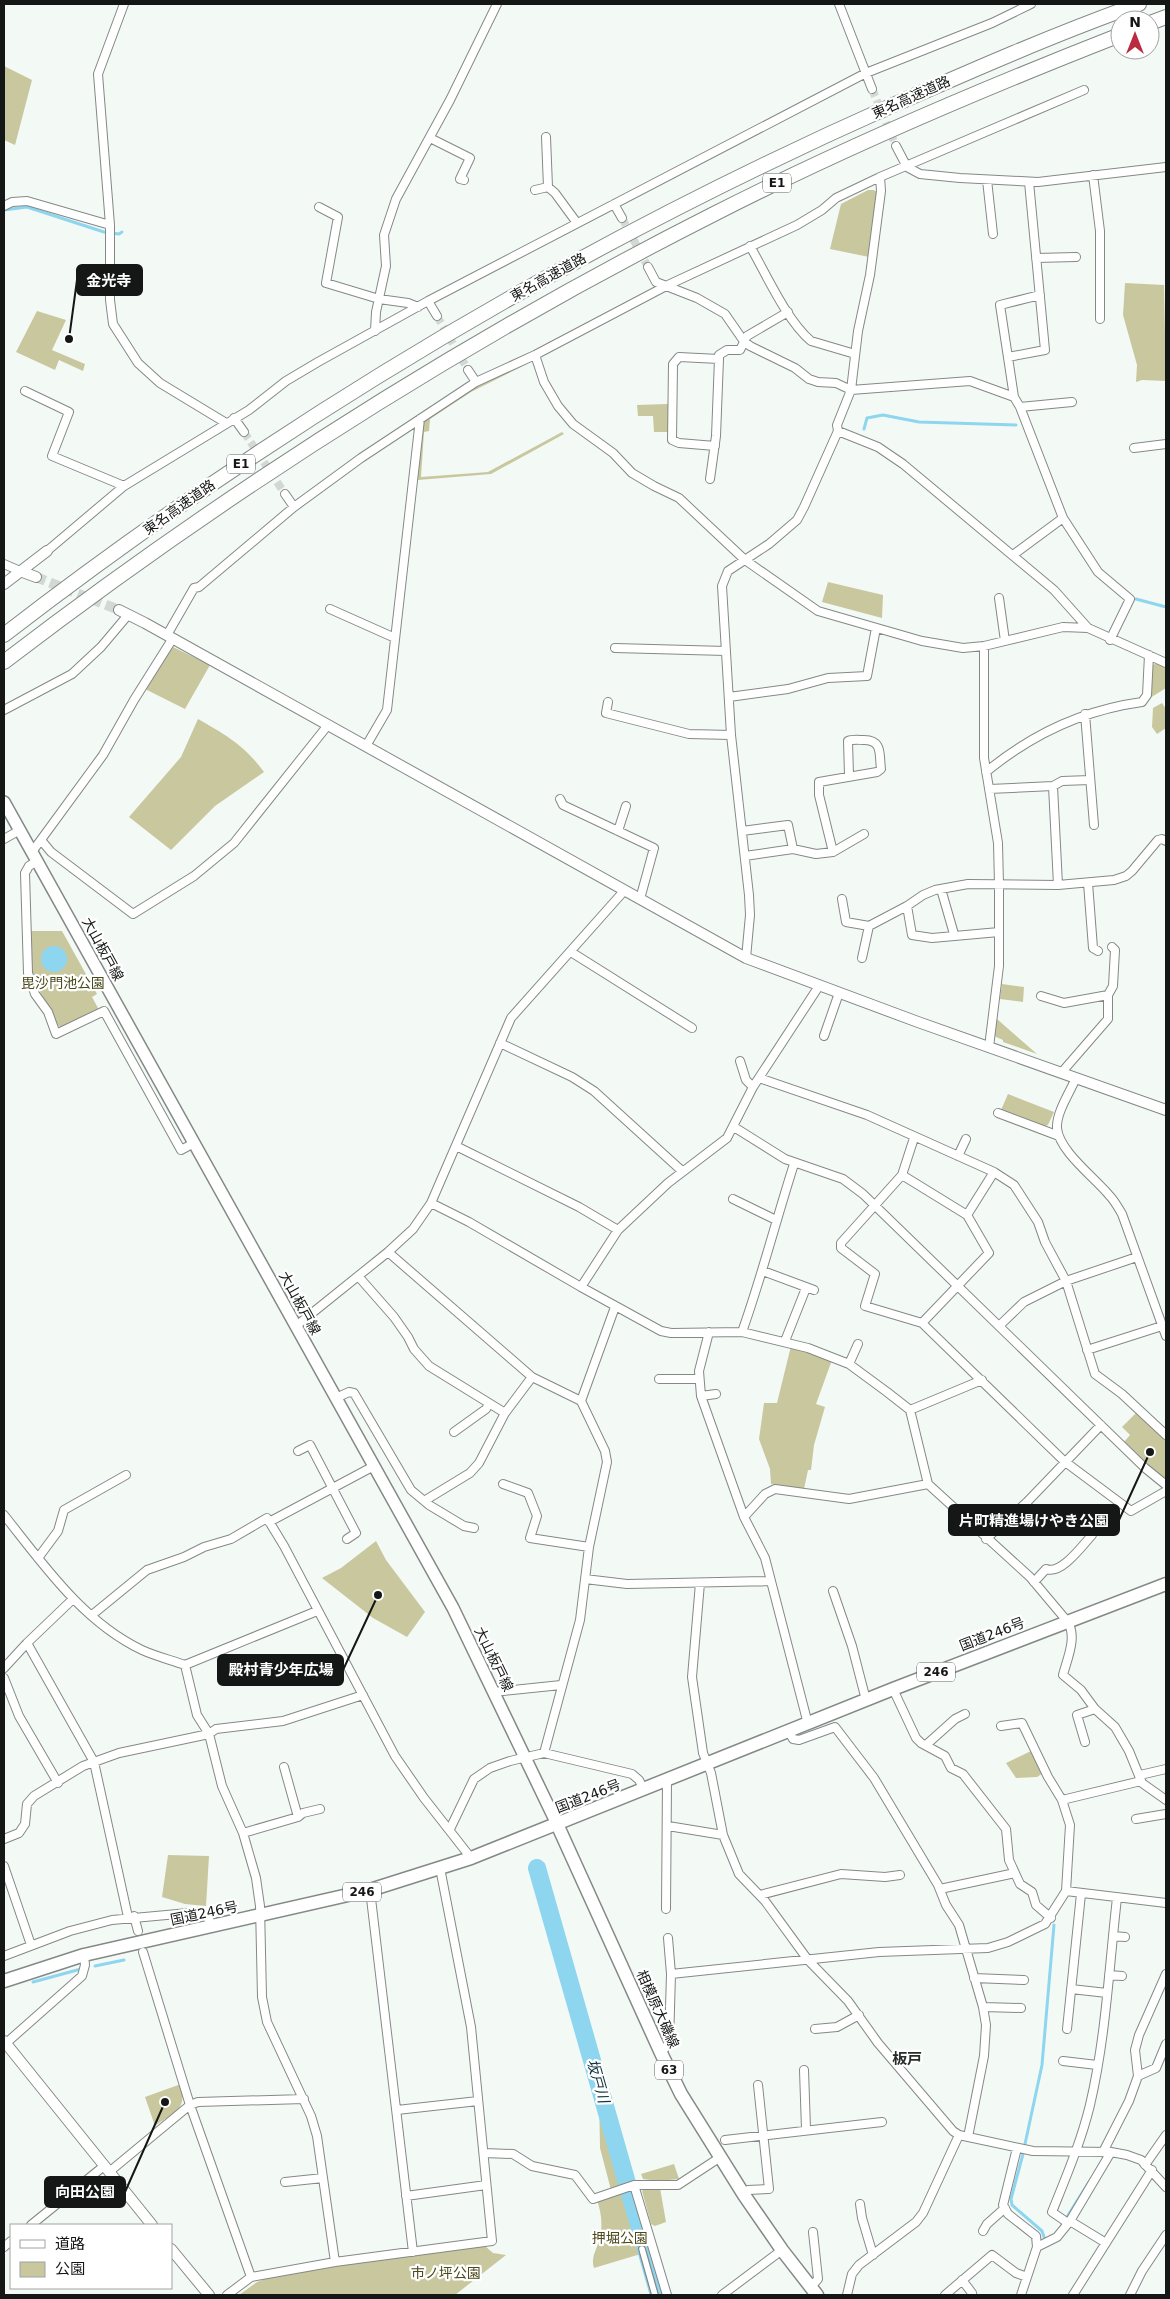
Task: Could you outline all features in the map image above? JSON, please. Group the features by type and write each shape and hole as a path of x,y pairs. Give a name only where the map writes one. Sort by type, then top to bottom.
{"highway":[{"name":"東名高速道路","path":"4,635 106,558 248,459 344,398 501,303 702,195 814,140 1028,47 1137,5"},
{"name":"東名高速道路","path":"4,662 131,567 260,478 364,411 526,315 712,215 821,162 1030,70 1110,39"}],"main road":[{"name":"大山板戸線","path":"4,802 453,1608 558,1824"},
{"name":"国道246号","path":"4,1981 84,1955 370,1890 471,1858 708,1765 893,1689 1166,1584"},
{"name":"相模原大磯線","path":"558,1824 681,2094 719,2158 782,2250 814,2291"}],"street":[{"path":"124,4 98,74 110,230 111,312 113,324 121,340 138,363 160,383 226,423"},
{"path":"375,331 378,299 386,258 384,235 401,187 430,138 497,4"},
{"path":"839,4 872,89"},
{"path":"4,584 47,551 124,486 248,410 294,376 428,301 866,73 992,22 1031,4"},
{"path":"194,1143 181,1150 104,1011 56,1034 48,1012 35,994 28,973 26,873 35,857 41,840 103,755 170,637 194,588 199,587 294,507 361,458 476,382 535,355 668,285 797,225 822,210 836,198 880,177 1084,90"},
{"path":"546,137 544,156 548,188"},
{"path":"430,138 471,155 460,179"},
{"path":"896,146 907,167 920,174 987,180 1030,182 1166,166"},
{"path":"1093,175 1100,231 1100,319"},
{"path":"746,958 750,915 731,735 722,586 728,571 779,536 801,513 838,431 837,425 852,390 854,354 870,275 881,191 880,177"},
{"path":"987,180 993,234"},
{"path":"1008,357 1045,350 1030,182"},
{"path":"535,190 548,188 556,193 577,224"},
{"path":"4,206 12,202 27,201 110,230"},
{"path":"614,204 622,218"},
{"path":"319,208 338,216 326,282 378,299 408,303 418,307"},
{"path":"750,246 755,261 798,327 810,341 854,354"},
{"path":"1091,256 1100,256"},
{"path":"1036,258 1076,257"},
{"path":"648,267 656,282 668,285 717,308 725,314 743,340 795,368 809,379 818,382 836,383 852,390 970,381 1014,397"},
{"path":"1040,295 996,306 1008,357 1014,397 1020,407 1063,518 1098,572 1130,598 1110,640"},
{"path":"428,301 437,316"},
{"path":"710,479 715,446 719,355 727,350 740,350 743,340 747,336 788,312"},
{"path":"535,355 544,382 558,406 573,424 613,453 632,473 679,498 746,560 818,611 954,648 984,646 1005,642 1063,627 1088,628"},
{"path":"715,446 679,444 672,440 672,364 679,357 719,359"},
{"path":"468,370 476,382"},
{"path":"25,391 70,412 52,456 124,486"},
{"path":"1020,407 1072,402"},
{"path":"234,418 244,432"},
{"path":"366,746 387,710 420,419"},
{"path":"838,431 872,444 892,455 1054,590 1088,628 1110,640 1166,663"},
{"path":"1134,448 1166,444"},
{"path":"285,494 294,507"},
{"path":"1013,555 1063,518"},
{"path":"4,564 36,577"},
{"path":"999,598 1005,642"},
{"path":"330,608 396,638"},
{"path":"4,710 72,674 102,647 123,613 170,637 746,958 1166,1110"},
{"path":"729,698 788,689 828,678 867,676 876,628"},
{"path":"984,646 984,758 998,843 999,885 997,992 989,1047"},
{"path":"622,656 618,648 726,650"},
{"path":"986,772 1008,754 1033,738 1085,714 1118,705 1142,702 1146,695 1149,655"},
{"path":"608,702 606,714 689,734 731,735"},
{"path":"1085,714 1094,825"},
{"path":"41,840 51,852 133,914 194,876 234,843 328,725"},
{"path":"833,852 819,795 819,782 881,770 876,742 871,740 848,741 849,775"},
{"path":"989,790 1053,786 1062,781 1090,780"},
{"path":"1053,786 1058,885"},
{"path":"560,799 563,805 654,848 640,899"},
{"path":"618,831 626,806"},
{"path":"742,831 788,826 792,849"},
{"path":"4,839 20,830"},
{"path":"745,856 792,849 816,854 833,852 864,834"},
{"path":"842,899 846,922 869,926 907,906 923,895 942,888 968,884 1058,885 1114,880 1126,876 1158,840 1162,838 1166,840"},
{"path":"1088,883 1093,948 1098,950"},
{"path":"942,888 954,934"},
{"path":"296,1326 388,1252 413,1229 431,1203 511,1018 624,891"},
{"path":"907,906 912,935 932,938 954,934 999,932"},
{"path":"862,958 869,926"},
{"path":"1062,1072 1108,1019 1108,995 1113,986 1115,950 1112,947"},
{"path":"571,952 692,1028"},
{"path":"581,1287 618,1230 682,1171 727,1138 752,1087 819,986"},
{"path":"824,1036 839,993"},
{"path":"1041,996 1064,1002 1108,995"},
{"path":"500,1043 572,1077 594,1091 634,1125 682,1171"},
{"path":"740,1061 746,1080 752,1087"},
{"path":"759,1078 858,1111 914,1138 994,1172 1014,1185 1038,1222 1045,1242 1066,1281 1095,1374 1122,1394 1166,1435"},
{"path":"1076,1078 1061,1112 1057,1127 1059,1136 1066,1150 1111,1196 1122,1214 1166,1336"},
{"path":"998,1113 1059,1136"},
{"path":"734,1127 794,1164 843,1179 875,1204 1100,1425 1145,1468 1166,1485"},
{"path":"914,1138 902,1175 840,1243 841,1248 875,1274 865,1306 922,1323 1064,1461 1131,1511 1166,1491"},
{"path":"958,1156 966,1139"},
{"path":"456,1146 579,1206 618,1230"},
{"path":"742,1332 764,1271 776,1220 794,1164"},
{"path":"967,1215 994,1172"},
{"path":"902,1175 967,1215 988,1253 959,1286 922,1323"},
{"path":"733,1199 776,1220"},
{"path":"431,1203 469,1222 615,1307 661,1331 671,1333 742,1332 808,1348 849,1364 910,1410 928,1484 1034,1582 1067,1621 1072,1628 1072,1636 1063,1675 1081,1690 1095,1709 1116,1727 1129,1751 1140,1778 1166,1800"},
{"path":"388,1252 532,1377 581,1401 605,1451 607,1462 589,1547 580,1620 544,1753"},
{"path":"999,1326 1024,1302 1066,1281 1137,1256"},
{"path":"764,1271 810,1289 785,1341"},
{"path":"358,1276 394,1317 414,1349 429,1366 505,1413"},
{"path":"581,1401 615,1307"},
{"path":"1087,1350 1162,1326"},
{"path":"708,1332 698,1379 701,1396 744,1516 765,1558 808,1724"},
{"path":"849,1364 858,1344"},
{"path":"424,1501 470,1473 479,1463 505,1413 532,1377"},
{"path":"659,1379 698,1379"},
{"path":"910,1410 982,1380"},
{"path":"336,1398 349,1392 354,1393 403,1480 411,1490 424,1501 464,1526 474,1528"},
{"path":"701,1396 716,1394"},
{"path":"454,1432 486,1409 489,1404"},
{"path":"986,1539 1027,1502 1100,1425"},
{"path":"298,1451 318,1440"},
{"path":"310,1445 359,1532 348,1539"},
{"path":"269,1522 374,1466"},
{"path":"38,1558 58,1531 64,1510 126,1475"},
{"path":"503,1484 513,1491 528,1493 537,1516 527,1537 589,1547"},
{"path":"744,1516 765,1494 775,1489 850,1499 928,1484"},
{"path":"4,1514 73,1599 92,1615 142,1650 185,1665 317,1611"},
{"path":"92,1615 147,1570 184,1557 204,1547 231,1539 267,1518 395,1756 424,1798 471,1858"},
{"path":"1034,1582 1046,1569 1051,1571 1059,1569 1092,1535"},
{"path":"585,1579 627,1584 770,1581"},
{"path":"700,1582 692,1677 702,1745 723,1835 739,1874 760,1895 808,1960 848,2000 878,2042 938,2116 959,2135 1017,2148 1047,2152 1111,2152 1134,2157 1152,2170 1166,2187"},
{"path":"833,1591 852,1646 866,1700"},
{"path":"4,1668 26,1643 73,1599"},
{"path":"26,1643 94,1762 131,1917 138,1932"},
{"path":"185,1665 197,1715 209,1734 222,1786 243,1832 256,1878 260,1916 262,1997 267,2022 304,2099 317,2136 335,2262"},
{"path":"4,1678 19,1716 58,1783"},
{"path":"494,1692 561,1685"},
{"path":"893,1689 916,1738 945,1756 951,1768 963,1774 1006,1829 1009,1860 1020,1884 1032,1892 1036,1905 1051,1918"},
{"path":"4,1839 19,1833 25,1824 26,1804 34,1796 83,1766 119,1753 209,1734 216,1729 283,1721 362,1695"},
{"path":"1085,1742 1077,1715 1095,1709"},
{"path":"926,1745 955,1719 965,1714"},
{"path":"671,1974 879,1952 988,1948 1034,1931 1051,1918 1066,1892 1070,1825 1062,1800 1048,1777 1022,1723 1001,1726"},
{"path":"789,1732 793,1739 799,1740 835,1727 874,1778 940,1889 946,1905 959,1924 983,2006 986,2044 968,2137"},
{"path":"450,1829 474,1779 490,1768 524,1757 544,1753 632,1774 639,1780 644,1790"},
{"path":"284,1767 298,1817"},
{"path":"1062,1800 1166,1769"},
{"path":"666,1909 667,1781"},
{"path":"243,1832 298,1817 303,1812 320,1809"},
{"path":"1136,1819 1166,1814"},
{"path":"668,1826 723,1835"},
{"path":"4,1866 31,1945"},
{"path":"228,2295 251,2276 335,2262 492,2241 471,2027 440,1868"},
{"path":"940,1889 1015,1873"},
{"path":"760,1895 841,1874 885,1877 900,1875"},
{"path":"370,1890 413,2252"},
{"path":"1066,1892 1166,1903"},
{"path":"1067,2029 1081,1894"},
{"path":"1106,2243 1052,2212 1076,2152 1090,2105 1102,2041 1117,1898"},
{"path":"4,1956 70,1931 131,1917 199,1912 208,1918 213,1927"},
{"path":"1113,1936 1125,1937"},
{"path":"661,2052 669,2043 671,1974 668,1938"},
{"path":"143,1952 190,2105 251,2276"},
{"path":"84,1955 86,1965 82,1976 4,2043 151,2224"},
{"path":"1102,2152 1129,2101 1138,2076 1136,2050 1139,2035 1166,1974"},
{"path":"1109,1975 1122,1976"},
{"path":"974,1978 1021,1978"},
{"path":"1071,1989 1107,1993"},
{"path":"983,2006 1012,2011 1021,2008"},
{"path":"815,2029 837,2027 859,2015"},
{"path":"1138,2076 1156,2068 1166,2044"},
{"path":"1063,2061 1097,2065"},
{"path":"804,2070 806,2129"},
{"path":"744,2195 748,2190 769,2189 758,2085"},
{"path":"32,2224 190,2105 198,2102 304,2099"},
{"path":"397,2110 478,2101"},
{"path":"725,2140 806,2129 882,2122"},
{"path":"847,2295 852,2274 873,2255 916,2222 923,2213 959,2135"},
{"path":"1146,2165 1166,2137"},
{"path":"1017,2148 1002,2205 1008,2214 1036,2236 1037,2247 1021,2295"},
{"path":"1037,2247 1057,2238 1069,2222 1111,2152"},
{"path":"484,2153 512,2154 532,2166 574,2174 593,2199 634,2185 678,2186 719,2158"},
{"path":"1073,2295 1152,2170"},
{"path":"285,2182 323,2178"},
{"path":"406,2196 486,2185"},
{"path":"634,2185 667,2295"},
{"path":"860,2204 862,2218 873,2255"},
{"path":"983,2231 987,2224 1005,2208"},
{"path":"813,2232 818,2279 814,2291"},
{"path":"1130,2295 1166,2235"},
{"path":"642,2249 655,2295"},
{"path":"172,2250 209,2295"},
{"path":"722,2295 782,2250"},
{"path":"945,2295 992,2255 1016,2274 1027,2278"},
{"path":"962,2280 972,2293"}],"green space":[{"path":"4,66 32,80 15,145 4,140"},
{"path":"868,190 874,190 878,193 869,257 830,249 841,204"},
{"path":"1125,283 1164,285 1166,381 1142,380 1136,382 1137,365 1123,315"},
{"path":"37,311 66,320 52,350 85,364 83,371 59,360 55,370 16,352"},
{"path":"523,363 527,364 471,392 430,419 429,431 424,432 421,477 488,472 562,432 564,434 491,474 418,480 422,421 470,390"},
{"path":"668,404 668,432 654,432 653,416 638,416 637,405"},
{"path":"828,582 883,595 882,618 822,602"},
{"path":"171,646 210,665 185,709 145,689"},
{"path":"1156,663 1166,667 1166,688 1150,698 1152,666"},
{"path":"1162,703 1166,709 1166,728 1157,734 1152,727 1153,708"},
{"path":"198,719 234,741 264,772 215,806 171,850 129,817 181,757"},
{"name":"毘沙門池公園","path":"30,931 62,931 97,994 92,997 98,1008 96,1012 61,1028 59,1026 34,979 30,954"},
{"path":"1002,984 1024,987 1023,1002 1000,999"},
{"path":"997,1019 1037,1054 1003,1042 1003,1040 994,1036"},
{"path":"1008,1094 1054,1112 1048,1125 1043,1127 1001,1110"},
{"path":"791,1346 832,1360 816,1404 825,1407 814,1445 811,1470 808,1470 804,1489 771,1484 770,1469 759,1439 764,1403 777,1403"},
{"path":"1138,1411 1166,1441 1166,1479 1124,1442 1130,1435 1122,1427"},
{"path":"376,1541 386,1560 425,1612 407,1637 373,1618 322,1578 341,1568"},
{"path":"1031,1751 1043,1773 1037,1777 1016,1778 1006,1763"},
{"path":"168,1855 209,1856 206,1906 185,1904 162,1897"},
{"path":"181,2084 182,2100 178,2110 155,2126 145,2097"},
{"path":"599,2095 627,2184 611,2190 600,2148"},
{"path":"674,2164 679,2179 658,2181 643,2179 641,2174"},
{"path":"646,2187 660,2188 666,2222 655,2226 651,2224 642,2191"},
{"name":"押堀公園","path":"628,2191 644,2253 594,2268 594,2256 601,2227 597,2200"},
{"name":"市ノ坪公園","path":"485,2246 493,2253 506,2255 455,2295 239,2295 257,2282 275,2275 413,2254"}],"water":[{"path":"54,946 63,950 67,959 63,968 54,972 45,968 41,959 45,950"}],"waterway":[{"path":"4,210 27,207 104,232 119,234 122,232"},
{"path":"864,429 867,418 883,415 919,422 1016,425"},
{"path":"1136,599 1166,607"},
{"name":"坂戸川","path":"537,1868 659,2295"},
{"path":"1025,2144 1042,2065 1054,1925"},
{"path":"95,1966 124,1960"},
{"path":"33,1982 81,1969"},
{"path":"1023,2154 1011,2199 1012,2205 1042,2231 1045,2240"},
{"path":"1067,2217 1089,2182"}],"tunnel":[{"path":"872,89 896,146"},
{"path":"622,218 648,267"},
{"path":"437,316 468,370"},
{"path":"244,432 285,494"},
{"path":"36,577 119,610"}],"place":[{"name":"金光寺","path":"69,339"},
{"name":"片町精進場けやき公園","path":"1150,1452"},
{"name":"殿村青少年広場","path":"378,1595"},
{"name":"向田公園","path":"165,2102"}],"district":[{"name":"板戸","path":"907,2059"}]}
